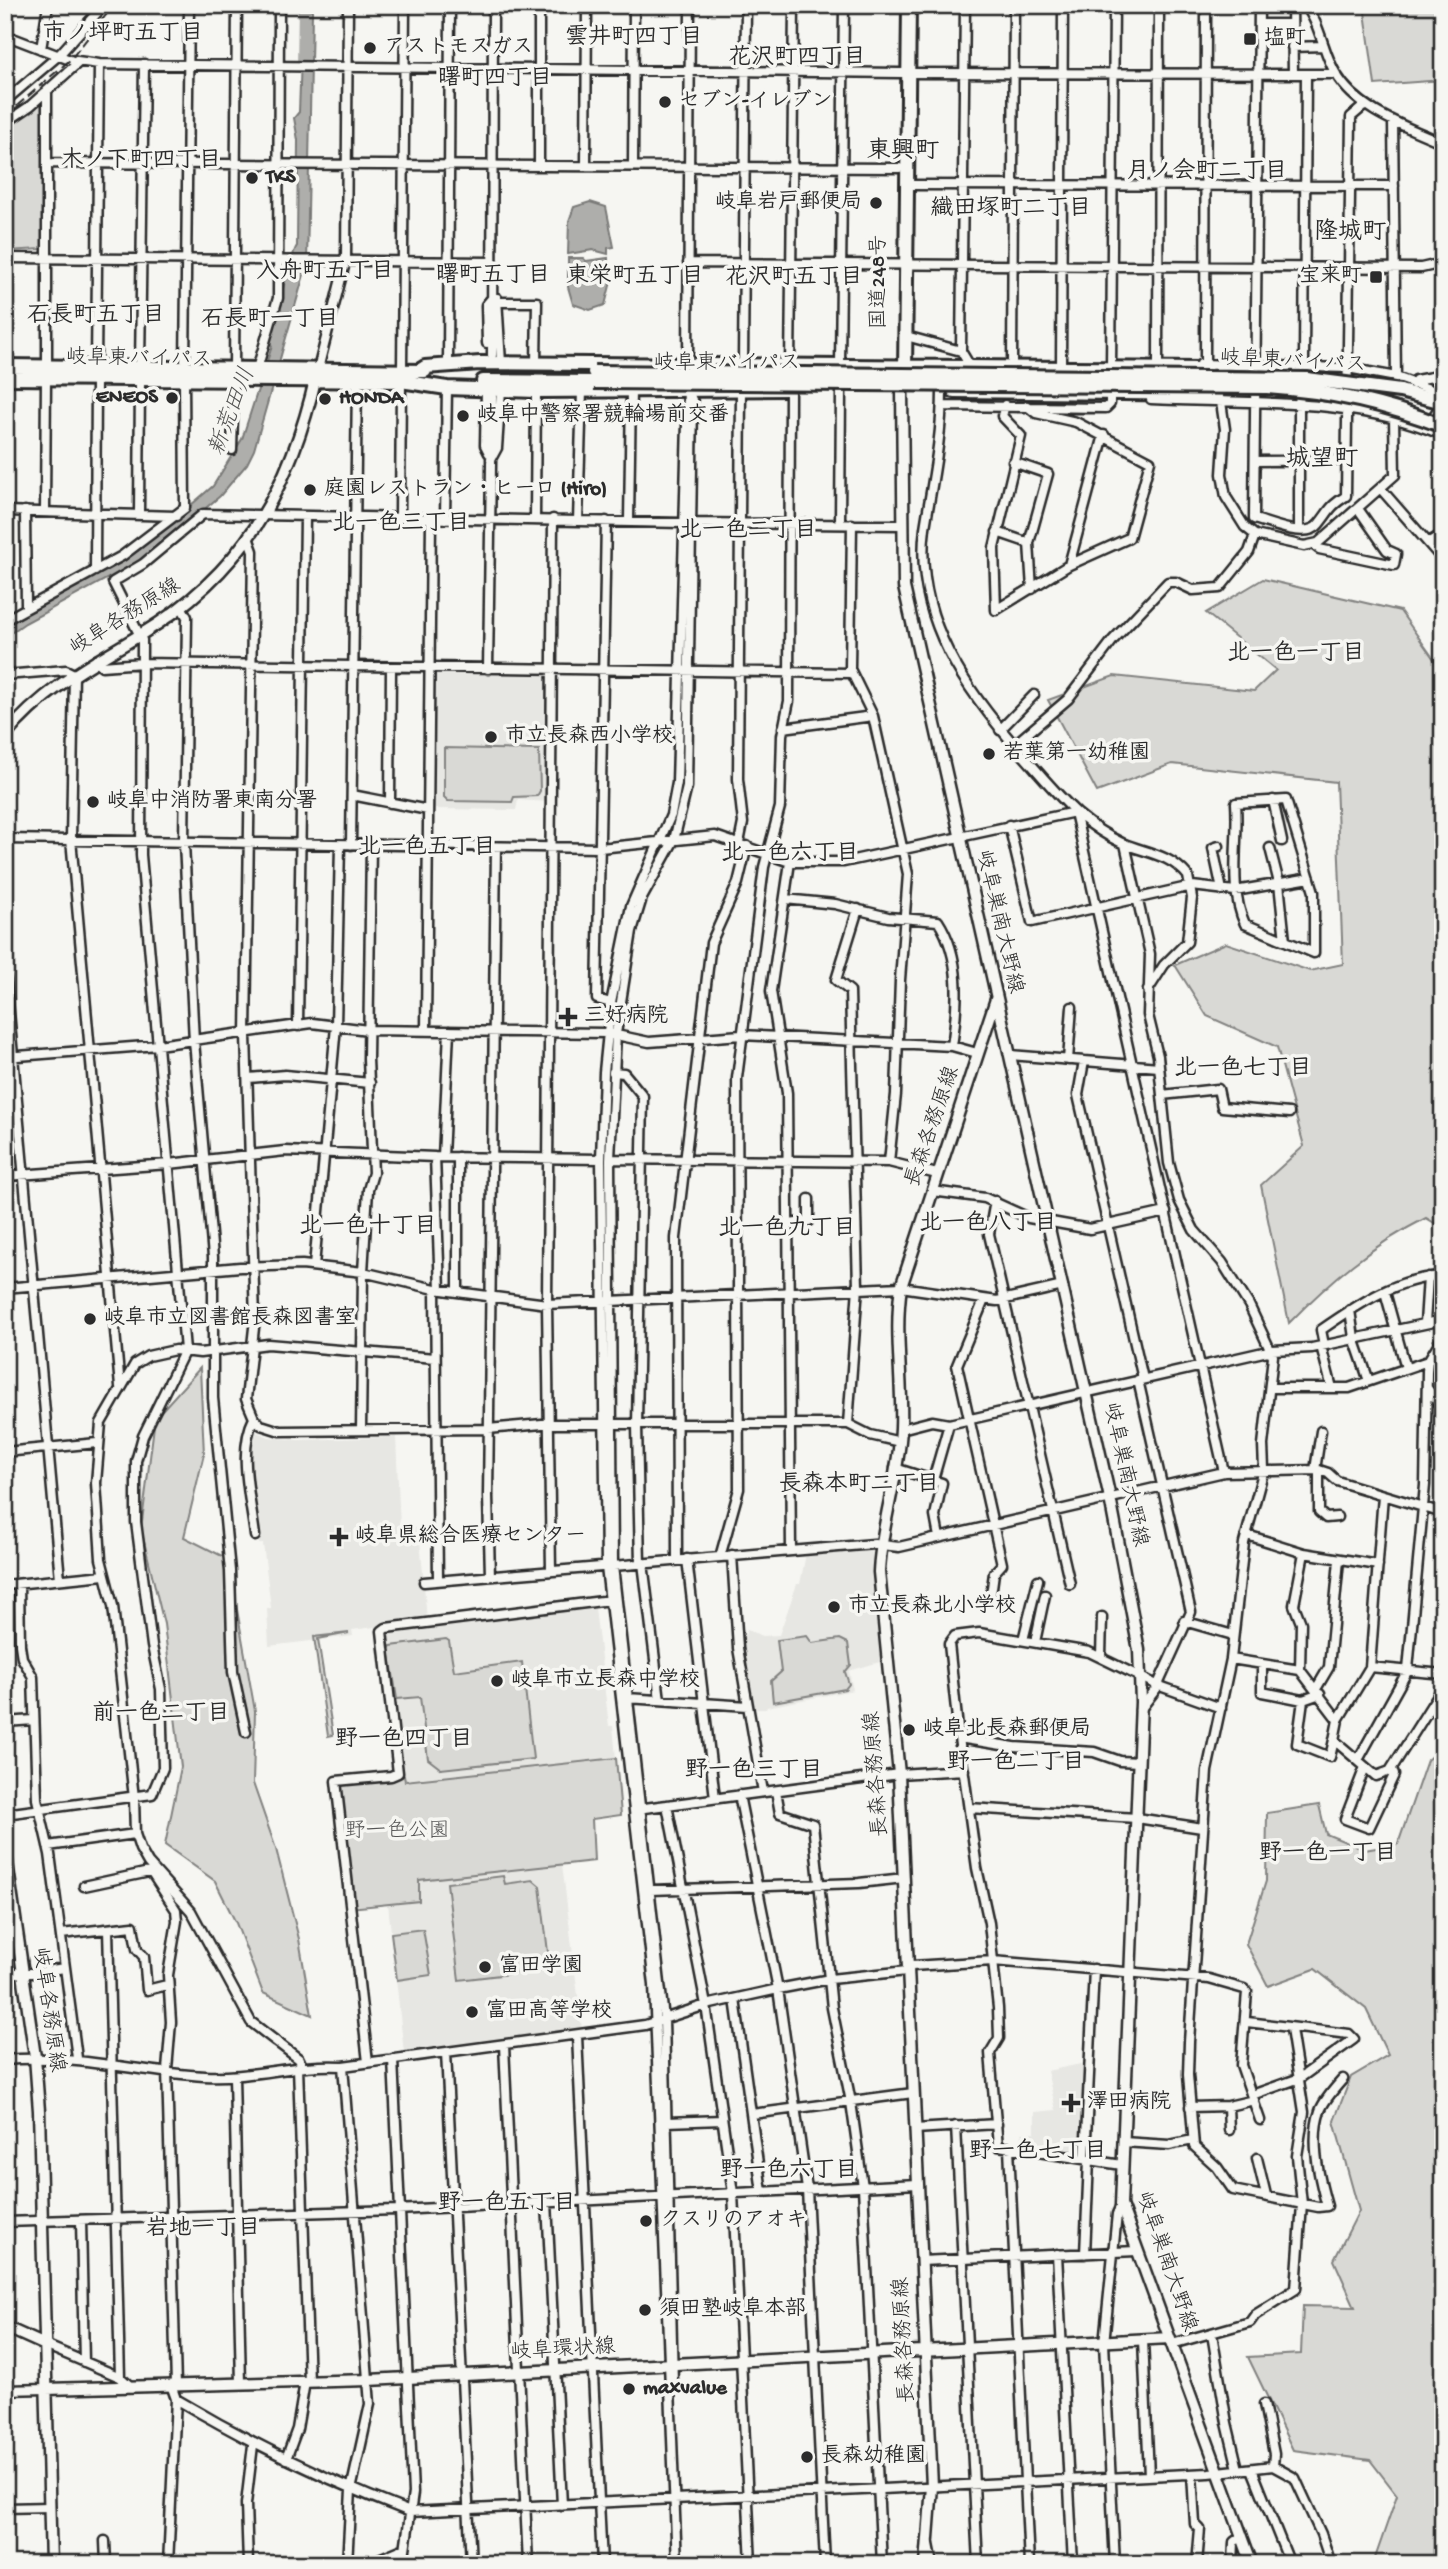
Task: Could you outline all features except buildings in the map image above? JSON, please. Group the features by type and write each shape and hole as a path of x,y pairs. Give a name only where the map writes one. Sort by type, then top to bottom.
{"highway":[{"name":"国道248号","path":"901,5 907,185 902,367"},
{"name":"国道248号","path":"902,367 906,336 899,168 909,5"},
{"path":"419,371 493,361 536,364 840,367 1203,367 1312,372 1394,384 1400,391"},
{"name":"岐阜東バイパス","path":"5,366 46,373"},
{"path":"902,367 902,390"},
{"name":"岐阜東バイパス","path":"316,374 357,381 419,371 594,377 1307,379 1400,391 1443,403"},
{"name":"岐阜東バイパス","path":"5,378 46,373 258,373 1267,387 1323,392 1373,402 1443,426"},
{"path":"401,375 447,388 493,392 902,390 1110,393 1216,398 1331,399 1362,404 1373,402"}],"main road":[{"name":"岐阜各務原線","path":"5,736 74,674 182,608 223,572 265,516 294,450 316,374"},
{"name":"岐阜巣南大野線","path":"902,390 901,525 904,587 958,837 1087,1391 1110,1498 1141,1676 1121,2205 1252,2564"},
{"name":"長森各務原線","path":"926,2564 932,2486 926,2352 899,1774 879,1572 880,1545 901,1429 897,1312 901,1287 996,999"},
{"name":"岐阜各務原線","path":"5,1847 35,2057 45,2345"},
{"path":"5,2327 45,2345 51,2564"},
{"name":"岐阜環状線","path":"46,2389 369,2380 1143,2340 1171,2341"}],"street":[{"path":"41,49 48,5"},
{"path":"5,101 59,55 104,5"},
{"path":"5,620 26,606 122,556 185,508 188,5"},
{"path":"232,450 237,5"},
{"path":"258,373 278,298 279,5"},
{"path":"316,374 346,260 348,5"},
{"path":"400,518 405,5"},
{"path":"448,366 450,5"},
{"path":"493,5 493,361"},
{"path":"539,5 539,165"},
{"path":"586,165 587,5"},
{"path":"633,165 634,5"},
{"path":"606,1159 613,1072 611,1033 638,910 674,840 687,787 688,166 691,5"},
{"path":"743,365 746,5"},
{"path":"720,1557 739,1489 737,1078 767,853 780,807 783,728 789,701 788,523 794,5"},
{"path":"840,367 844,5"},
{"path":"965,5 961,351 970,366"},
{"path":"1012,366 1014,5"},
{"path":"1061,367 1063,5"},
{"path":"942,406 1106,408 1110,404 1114,5"},
{"path":"1158,363 1159,5"},
{"path":"1206,5 1203,367 1216,398 1226,443 1222,474 1226,497 1245,527 1255,535 1314,545 1319,550 1395,565 1395,554 1387,550 1359,510"},
{"path":"1259,5 1254,519 1299,530 1312,530 1319,525 1326,510 1346,496 1351,117 1365,105"},
{"path":"1292,5 1293,74"},
{"path":"1305,5 1335,74 1365,105 1393,121 1443,143"},
{"path":"1259,24 1292,24"},
{"path":"5,35 79,62 99,64 904,73 1335,74"},
{"path":"1292,47 1324,46"},
{"path":"5,123 79,62"},
{"path":"95,571 99,64"},
{"path":"139,513 144,64"},
{"path":"1299,530 1299,404 1304,365 1306,74"},
{"path":"45,512 47,91"},
{"path":"1393,121 1396,377"},
{"path":"47,163 899,168"},
{"path":"907,185 1394,186"},
{"path":"5,258 493,262"},
{"path":"688,263 1393,268 1421,268 1443,263"},
{"path":"493,361 486,305 494,296"},
{"path":"494,296 537,302 536,364"},
{"path":"906,336 961,351"},
{"path":"1111,367 1127,363 1158,363 1203,367 1304,365 1348,368 1396,377 1443,394"},
{"path":"1413,384 1416,380 1443,375"},
{"path":"351,845 357,381"},
{"path":"444,519 447,388"},
{"path":"629,521 631,390"},
{"path":"677,1560 676,1238 713,934 738,883 743,844 738,779 741,390"},
{"path":"840,524 841,390"},
{"path":"535,519 536,391"},
{"path":"578,521 582,391"},
{"path":"942,391 925,529 925,589 940,639 950,658 1000,730 1075,811 1098,831 1125,844 1160,854 1185,872 1192,886 1187,942 1164,965 1148,990"},
{"path":"491,459 497,448 493,392"},
{"path":"488,669 491,459 485,445 493,392"},
{"path":"1216,398 1255,403 1299,404 1394,418 1443,435"},
{"path":"1425,428 1443,403"},
{"path":"1005,405 1002,416 1021,436 997,532 994,559 996,610 1069,565 1129,538 1150,461 1076,422 1036,413 1027,406"},
{"path":"1314,545 1359,510 1395,475 1394,418"},
{"path":"1069,565 1104,435"},
{"path":"1255,461 1347,460"},
{"path":"1013,462 1048,474 1029,543 1032,589"},
{"path":"1381,489 1443,560"},
{"path":"5,511 176,516"},
{"path":"25,511 26,606"},
{"path":"5,1814 152,1794 163,1768 161,1689 152,1646 136,1522 136,1461 143,1436 185,1350 140,840 141,634 113,582 143,564 203,514 901,525"},
{"path":"298,1026 305,517"},
{"path":"426,1030 431,519"},
{"path":"551,1571 551,1425 547,1304 553,519"},
{"path":"606,521 597,999 611,1003"},
{"path":"665,2196 667,2122 650,1890 610,1600 606,1159 611,1003 631,906 661,843 671,815 677,783 679,672 688,523"},
{"path":"852,524 851,673 873,716 908,874 896,1094 889,1162"},
{"path":"997,532 1029,543"},
{"path":"1429,542 1443,534"},
{"path":"1013,745 1068,699 1113,640 1158,590 1168,582 1176,582 1183,588 1193,590 1220,588 1249,552 1255,535"},
{"path":"249,540 253,551 246,1035 254,1266 253,1346 246,1399 254,1418 261,1425 280,1431 488,1429 551,1425 848,1424 870,1435 896,1441"},
{"path":"182,608 187,617 184,843 194,1041 214,1271 212,1352 216,1434 230,1571 233,1672 246,1732"},
{"path":"96,660 102,666 142,663 851,673"},
{"path":"390,803 391,667"},
{"path":"5,675 66,670 74,674 71,839 120,1387"},
{"path":"1000,730 1034,695"},
{"path":"783,728 873,716"},
{"path":"352,795 428,810"},
{"path":"1273,800 1282,841"},
{"path":"1273,800 1286,800 1314,892 1314,953 1245,924 1235,891 1238,828 1236,803 1273,800"},
{"path":"5,839 600,848 715,836 790,862 844,862 1075,811"},
{"path":"1075,811 1224,1472"},
{"path":"1009,825 1032,922 1192,886 1235,891 1310,878"},
{"path":"1125,844 1150,954 1148,1015 1159,1067 1168,1157 1183,1210 1194,1230 1235,1282 1272,1350 1263,1445 1264,1469 1247,1535 1231,1659 1207,1771 1188,2064 1195,2146 1217,2167 1233,2190 1302,2204 1327,2206 1318,2160 1320,2113 1343,2079"},
{"path":"314,1266 336,1027 340,845"},
{"path":"361,1430 363,1272 372,1152 369,1030 371,845"},
{"path":"1219,846 1213,848 1222,890"},
{"path":"489,1576 488,1429 496,847"},
{"path":"1270,848 1279,883 1285,941"},
{"path":"790,862 771,991 787,1093 791,1551"},
{"path":"785,900 858,909 888,917 932,918 939,921 945,931 958,991 952,1046"},
{"path":"848,1424 858,1287 850,991 836,980 858,909"},
{"path":"5,967 9,1057 24,1174 60,1579"},
{"path":"1068,1060 1072,1007"},
{"path":"9,1057 194,1041 312,1023 369,1030 611,1033 649,1042 741,1035 780,1036 952,1046 977,1053"},
{"path":"438,1580 435,1358 439,1157 449,1031"},
{"path":"1010,1055 1159,1067"},
{"path":"1084,1061 1078,1095 1191,1612 1184,1621 1157,1685 1140,1710"},
{"path":"613,1072 624,1073 643,1096 638,1299 641,1564 660,1700"},
{"path":"248,1078 285,1075 370,1083"},
{"path":"1162,1095 1218,1089 1222,1107 1289,1113"},
{"path":"5,1176 169,1164 252,1153 324,1152 643,1161 889,1162 937,1174"},
{"path":"458,1157 458,1292"},
{"path":"932,1191 995,1201 1029,1218 1090,1229 1166,1212"},
{"path":"790,1224 809,1221 809,1199"},
{"path":"995,1201 989,1234 1070,1584"},
{"path":"5,1289 254,1266 302,1265 363,1272 437,1289 547,1304 858,1287 901,1287 984,1300 1004,1300 1063,1286"},
{"path":"1332,1388 1321,1330 1350,1310 1385,1292 1428,1277 1443,1276"},
{"path":"1425,1323 1428,1277"},
{"path":"1385,1292 1392,1329 1406,1368"},
{"path":"984,1300 957,1365 1002,1564 994,1573 991,1595"},
{"path":"1350,1310 1354,1338 1369,1381"},
{"path":"901,1429 932,1421 948,1424 1272,1350 1322,1345 1443,1320"},
{"path":"1392,1769 1394,1776 1368,1828 1345,1819 1361,1763 1408,1670 1425,1485 1428,1361 1443,1336"},
{"path":"168,2564 176,2399 167,2070 170,2022 167,1985 177,1921 176,1910 139,1849 135,1835 134,1798 113,1606 104,1575 96,1483 97,1443 101,1423 135,1364 148,1356 185,1350 212,1352 268,1344 435,1358"},
{"path":"1270,1388 1349,1388 1428,1361"},
{"path":"1427,1388 1443,1409"},
{"path":"254,1418 247,1431 246,1448 255,1536"},
{"path":"933,1480 948,1424"},
{"path":"1321,1431 1317,1470 1319,1512 1326,1518 1337,1517"},
{"path":"5,1452 97,1443"},
{"path":"895,1468 943,1485 935,1516 939,1537"},
{"path":"424,1582 732,1555 880,1545 899,1547 1224,1472 1264,1469 1317,1470 1328,1473 1337,1481 1443,1513"},
{"path":"1303,1700 1297,1744 1330,1757 1338,1720 1370,1667 1383,1495"},
{"path":"1247,1535 1304,1553 1378,1565"},
{"path":"1300,1671 1301,1623 1294,1605 1304,1553"},
{"path":"732,1555 738,1647 763,1792"},
{"path":"687,1559 715,1798"},
{"path":"1262,1664 1262,1692 1303,1700 1318,1691 1329,1667 1339,1560"},
{"path":"609,1566 627,1698 660,2020 671,2364 670,2413 677,2564"},
{"path":"5,1585 104,1575"},
{"path":"1023,1640 1038,1580"},
{"path":"19,1584 20,1645 22,1658 33,1677 37,1799 48,1846 77,2059"},
{"path":"1035,1642 1045,1595"},
{"path":"368,2063 336,1781 398,1773 382,1632 386,1628 610,1600"},
{"path":"1101,1657 1102,1617"},
{"path":"1184,1621 1233,1635"},
{"path":"1122,2165 998,2146 990,2053 999,2038 993,1961 959,1738 949,1644 955,1636 966,1633 1084,1650 1157,1685 1221,1708"},
{"path":"1231,1659 1300,1671 1338,1720"},
{"path":"1370,1667 1443,1674"},
{"path":"1334,1740 1376,1776 1392,1769 1443,1688"},
{"path":"627,1698 748,1706"},
{"path":"5,1722 34,1720"},
{"path":"959,1738 1014,1746 1094,1752 1120,1761 1139,1762"},
{"path":"638,1809 899,1774 964,1770"},
{"path":"776,1791 780,1813 813,1824 832,2007 851,2102 863,2187 882,2564"},
{"path":"739,1795 778,1989 807,2189 825,2564"},
{"path":"667,1805 706,2006 733,2193 751,2564"},
{"path":"969,1808 1137,1818 1202,1828"},
{"path":"48,1846 135,1835"},
{"path":"84,1886 153,1872"},
{"path":"153,1872 191,1911 251,2022 299,2059 307,2382 297,2429 286,2459"},
{"path":"650,1890 820,1885 904,1878"},
{"path":"61,1934 133,1927 137,1948 144,1957 147,1990 167,1985"},
{"path":"108,1929 120,2377"},
{"path":"5,2060 35,2057 77,2059 234,2077 300,2066 343,2066 577,2036 660,2020 735,1999 830,1979 907,1970 912,1966 993,1961 1131,1971 1192,1978 1244,1989 1247,1992 1247,2022 1241,2065 1259,2120"},
{"path":"5,1973 23,1974 64,1968"},
{"path":"1085,2254 1094,1969"},
{"path":"735,1999 762,2192"},
{"path":"1190,2107 1228,2106 1253,2098 1300,2078 1329,2060 1354,2039 1349,2034 1247,2022"},
{"path":"1171,2341 1212,2334 1250,2322 1255,2315 1296,2289 1302,2204 1297,2155 1304,2113 1290,2029"},
{"path":"577,2036 602,2564"},
{"path":"504,2045 528,2564"},
{"path":"446,2052 471,2564"},
{"path":"393,2059 413,2493 403,2564"},
{"path":"343,2066 370,2413 351,2490 347,2564"},
{"path":"234,2077 241,2384"},
{"path":"752,2114 913,2093"},
{"path":"1228,2106 1229,2130"},
{"path":"1304,2113 1320,2113"},
{"path":"667,2122 722,2120"},
{"path":"915,2129 997,2124"},
{"path":"956,2126 978,2564"},
{"path":"1123,2142 1169,2145 1193,2140"},
{"path":"1009,2148 1012,2255 1029,2564"},
{"path":"1257,2158 1266,2195"},
{"path":"5,2222 454,2207 918,2185"},
{"path":"547,2202 562,2505"},
{"path":"1115,2564 1104,2343 1117,2214 1121,2205"},
{"path":"81,2220 84,2362"},
{"path":"921,2261 1136,2251"},
{"path":"1057,2254 1073,2564"},
{"path":"1212,2334 1227,2423 1238,2469"},
{"path":"1143,2340 1149,2476"},
{"path":"45,2345 120,2377 131,2387"},
{"path":"5,2390 46,2389"},
{"path":"176,2399 253,2445 351,2490 410,2512 1025,2483 1192,2474 1273,2466 1295,2478 1331,2564"},
{"path":"1264,2404 1274,2454 1273,2466"},
{"path":"248,2564 246,2504 253,2445"},
{"path":"1252,2469 1290,2564"},
{"path":"1192,2474 1195,2524 1200,2529 1198,2564"},
{"path":"5,2508 49,2507"},
{"path":"1233,2564 1234,2542 1242,2536"},
{"path":"105,2541 106,2564"},
{"path":"929,2544 933,2564"},
{"path":"368,2564 405,2548"}],"shaded area":[{"path":"297,5 312,5 307,264 254,450 247,464 220,496 149,556 25,623 5,637 5,625 139,550 213,486 242,439 272,346 269,341 297,246 298,140 294,118 299,112 301,57 306,38"},
{"path":"590,202 606,207 614,247 608,248 608,254 593,250 568,254 569,221 574,207"},
{"path":"568,258 583,258 586,261 608,258 608,274 613,274 605,305 590,310 573,304 568,287"},
{"name":"市立長森西小学校","path":"435,670 548,673 549,802 518,800 516,810 431,809 432,674"},
{"name":"岐阜県総合医療センター","path":"252,1430 269,1437 298,1440 396,1437 400,1529 419,1528 427,1620 352,1630 353,1636 269,1646 267,1609 271,1608 263,1544 259,1544 249,1434"},
{"name":"市立長森北小学校","path":"872,1548 883,1661 849,1671 853,1690 766,1709 752,1709 741,1644 747,1630 763,1636 779,1635 797,1584 800,1584 806,1554"},
{"name":"岐阜市立長森中学校","path":"595,1608 609,1726 613,1726 616,1758 404,1781 384,1636 386,1632"},
{"name":"富田学園","path":"562,1864 582,2029 404,2053 388,1904 419,1901 419,1880"},
{"name":"澤田病院","path":"1090,2062 1081,2156 1021,2148 1022,2133 1035,2132 1035,2112 1056,2110 1047,2071"}],"green space":[{"path":"1364,5 1443,5 1443,80 1375,85"},
{"path":"43,100 42,249 5,251 5,125"},
{"path":"1263,579 1400,611 1443,672 1443,1228 1426,1218 1387,1240 1337,1278 1289,1323 1261,1185 1304,1146 1277,1047 1207,1016 1175,965 1226,943 1310,971 1343,964 1336,782 1172,764 1097,792 1048,700 1114,676 1254,691 1276,670 1206,613"},
{"path":"444,748 539,750 540,791 537,796 514,797 512,802 448,801 444,797"},
{"path":"200,1368 204,1454 184,1537 228,1559 255,1711 253,1783 276,1849 299,1939 312,2015 263,1993 236,1923 215,1881 165,1845 181,1767 164,1624 141,1529 155,1418"},
{"path":"349,1633 318,1639 333,1735 328,1736 314,1637"},
{"path":"807,1636 812,1643 840,1639 848,1643 851,1665 845,1672 849,1684 845,1689 773,1702 771,1681 781,1672 777,1640"},
{"path":"446,1639 449,1641 454,1671 522,1662 533,1759 441,1769 428,1759 420,1697 397,1699 389,1649 391,1646"},
{"path":"1443,1746 1443,2564 1373,2564 1397,2495 1370,2460 1293,2450 1248,2357 1301,2354 1303,2306 1355,2307 1334,2260 1359,2211 1334,2121 1351,2077 1388,2055 1366,2009 1315,1969 1268,1986 1246,1944 1266,1881 1267,1813 1319,1805 1326,1834 1365,1850 1398,1844 1427,1760"},
{"name":"野一色公園","path":"616,1758 621,1815 592,1819 594,1861 419,1880 419,1901 350,1908 338,1784 404,1776 405,1781"},
{"path":"503,1876 505,1884 533,1880 540,1886 550,1969 459,1980 447,1883"},
{"path":"423,1929 431,1975 397,1980 391,1933"}],"waterway":[{"name":"新荒田川","path":"303,68 304,5"},
{"path":"31,508 41,508"}],"railway":[{"path":"5,116 70,60 114,5"}],"place":[{"name":"塩町","path":"1250,39"},
{"name":"アストモスガス","path":"370,48"},
{"name":"セブン-イレブン","path":"665,102"},
{"name":"TKS","path":"252,178"},
{"name":"岐阜岩戸郵便局","path":"876,203"},
{"name":"宝来町","path":"1376,277"},
{"name":"ENEOS","path":"172,398"},
{"name":"HONDA","path":"325,399"},
{"name":"岐阜中警察署競輪場前交番","path":"463,416"},
{"name":"庭園レストラン・ヒーロ (Hiro)","path":"310,490"},
{"name":"市立長森西小学校","path":"491,737"},
{"name":"若葉第一幼稚園","path":"989,754"},
{"name":"岐阜中消防署東南分署","path":"93,802"},
{"name":"三好病院","path":"568,1017"},
{"name":"岐阜市立図書館長森図書室","path":"90,1319"},
{"name":"岐阜県総合医療センター","path":"339,1537"},
{"name":"市立長森北小学校","path":"834,1607"},
{"name":"岐阜市立長森中学校","path":"497,1681"},
{"name":"岐阜北長森郵便局","path":"909,1730"},
{"name":"富田学園","path":"485,1967"},
{"name":"富田高等学校","path":"472,2012"},
{"name":"澤田病院","path":"1071,2103"},
{"name":"クスリのアオキ","path":"646,2221"},
{"name":"須田塾岐阜本部","path":"645,2310"},
{"name":"maxvalue","path":"629,2389"},
{"name":"長森幼稚園","path":"807,2457"}],"district":[{"name":"市ノ坪町五丁目","path":"123,34"},
{"name":"雲井町四丁目","path":"634,38"},
{"name":"花沢町四丁目","path":"797,58"},
{"name":"曙町四丁目","path":"495,79"},
{"name":"東興町","path":"903,152"},
{"name":"木ノ下町四丁目","path":"141,161"},
{"name":"月ノ会町二丁目","path":"1207,172"},
{"name":"織田塚町二丁目","path":"1011,209"},
{"name":"隆城町","path":"1350,233"},
{"name":"入舟町五丁目","path":"325,272"},
{"name":"曙町五丁目","path":"493,276"},
{"name":"東栄町五丁目","path":"635,277"},
{"name":"花沢町五丁目","path":"794,278"},
{"name":"石長町五丁目","path":"96,316"},
{"name":"石長町一丁目","path":"270,320"},
{"name":"城望町","path":"1322,460"},
{"name":"北一色三丁目","path":"401,524"},
{"name":"北一色二丁目","path":"748,531"},
{"name":"北一色一丁目","path":"1296,654"},
{"name":"北一色五丁目","path":"427,848"},
{"name":"北一色六丁目","path":"790,854"},
{"name":"北一色七丁目","path":"1243,1069"},
{"name":"北一色八丁目","path":"988,1224"},
{"name":"北一色十丁目","path":"368,1227"},
{"name":"北一色九丁目","path":"787,1229"},
{"name":"長森本町二丁目","path":"859,1485"},
{"name":"前一色二丁目","path":"161,1714"},
{"name":"野一色四丁目","path":"404,1740"},
{"name":"野一色二丁目","path":"1016,1763"},
{"name":"野一色三丁目","path":"754,1771"},
{"name":"野一色一丁目","path":"1328,1854"},
{"name":"野一色七丁目","path":"1038,2152"},
{"name":"野一色六丁目","path":"789,2171"},
{"name":"野一色五丁目","path":"507,2204"},
{"name":"岩地一丁目","path":"203,2229"}]}
